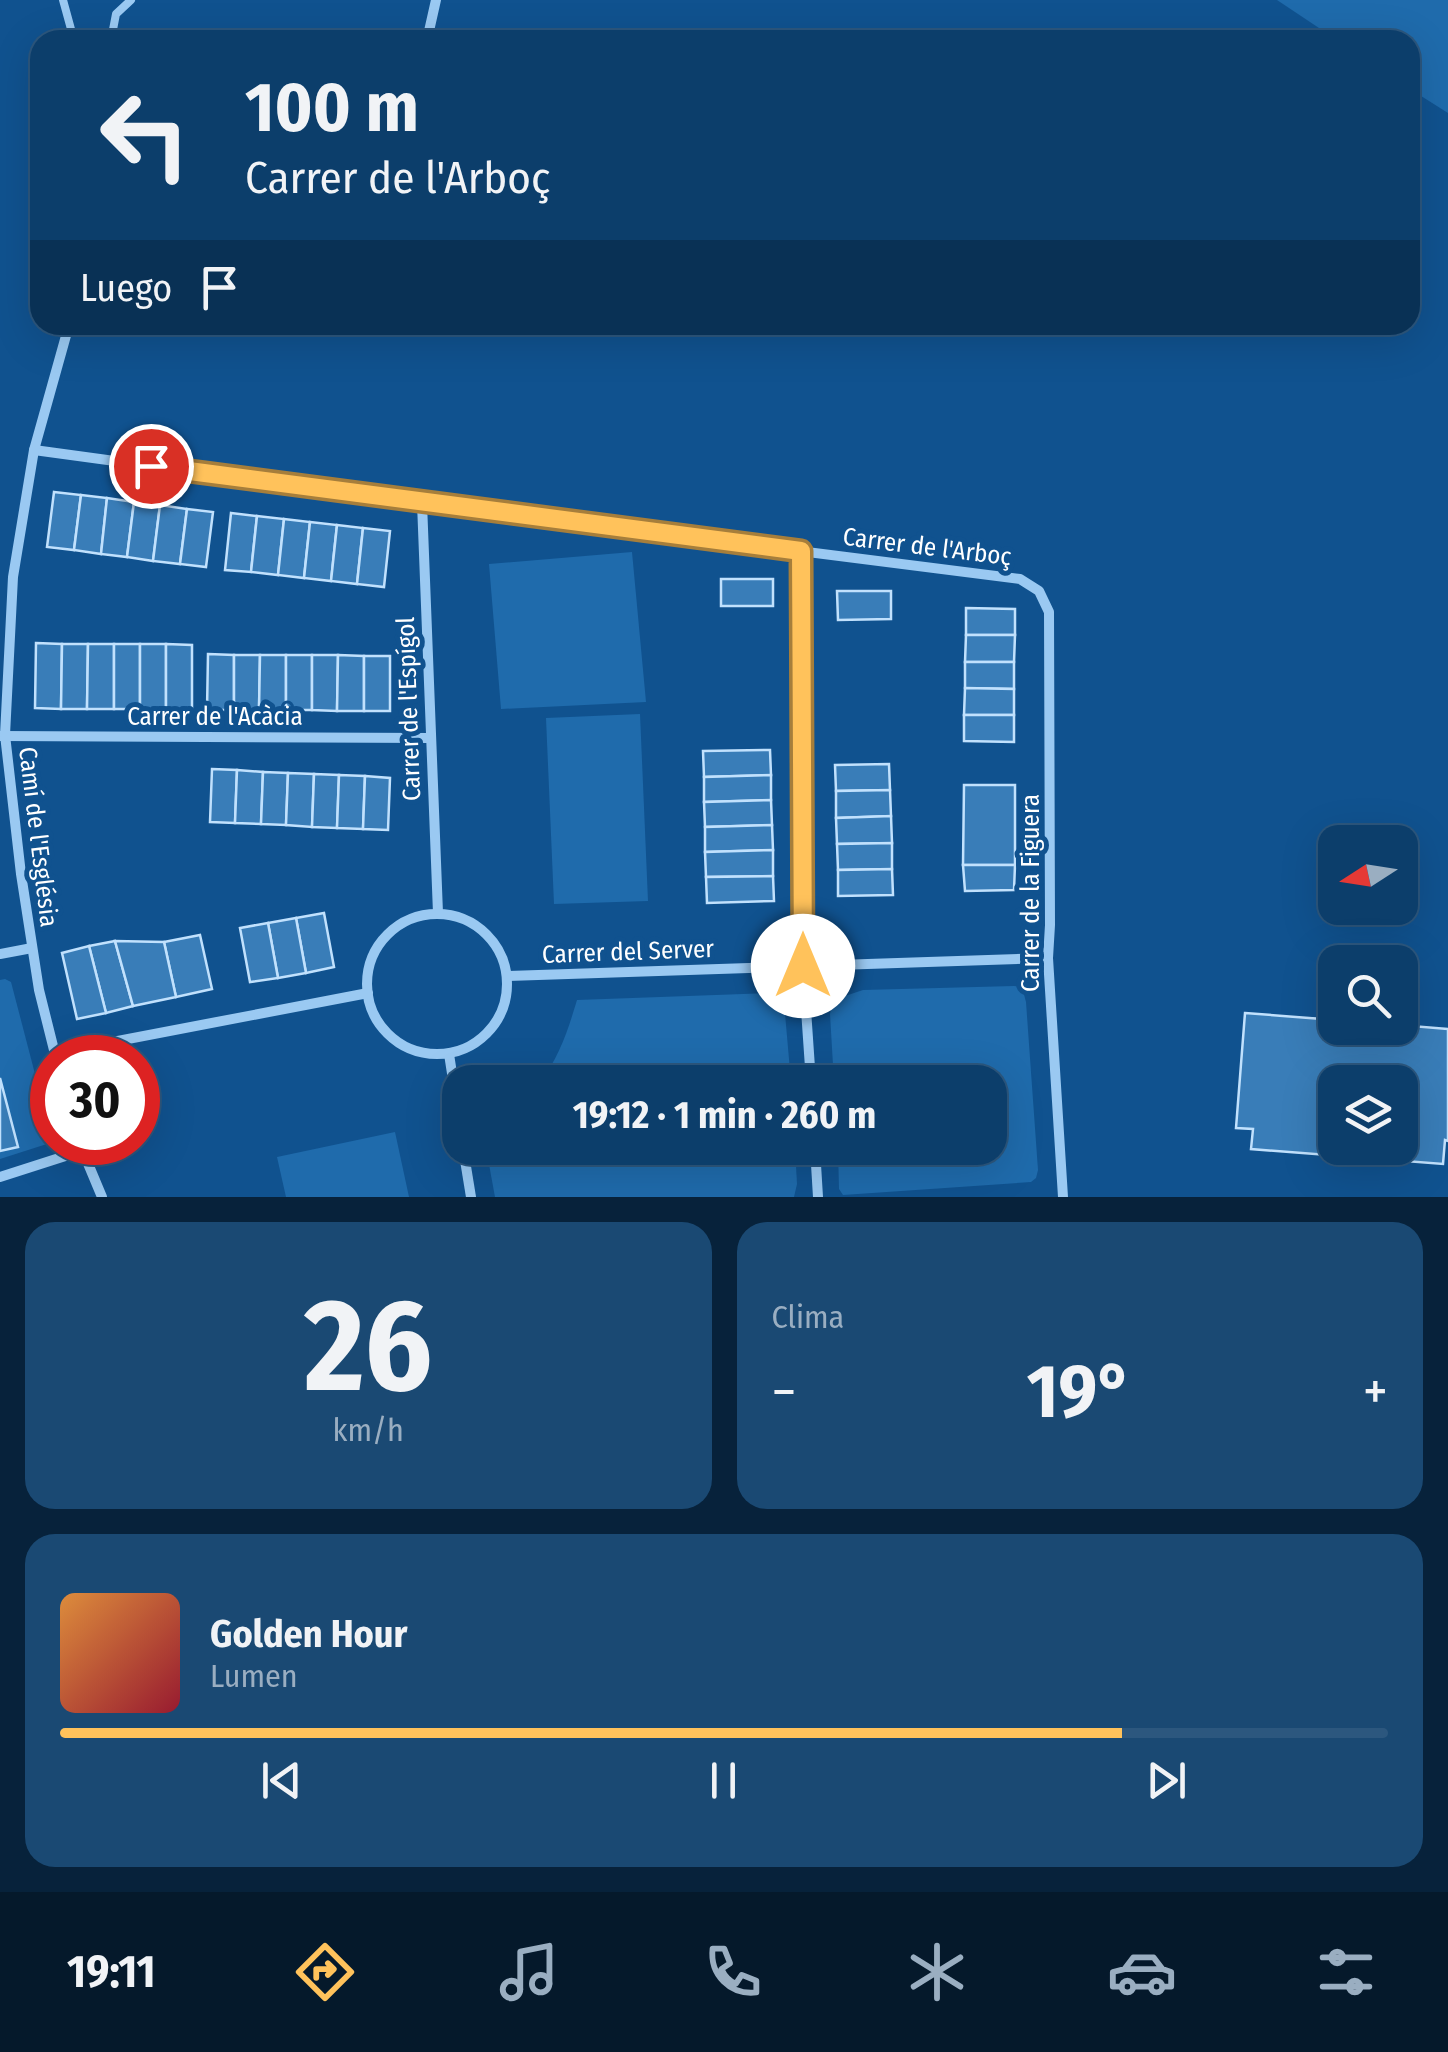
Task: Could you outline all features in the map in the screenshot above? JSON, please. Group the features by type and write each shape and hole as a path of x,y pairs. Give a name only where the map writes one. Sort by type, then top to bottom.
{"street":[{"path":"429,30 436,0"},
{"name":"Camí de l'Església","path":"51,1035 32,948 3,735 14,577 34,450 66,335"},
{"name":"Carrer de l'Arboç","path":"34,450 1020,578 1039,591"},
{"name":"Carrer de l'Espígol","path":"422,503 438,914"},
{"path":"801,551 803,966 810,1065"},
{"name":"Carrer de la Figuera","path":"1039,591 1049,612 1048,958 1064,1197"},
{"name":"Carrer de l'Acàcia","path":"3,735 430,738"},
{"path":"438,914 470,920 496,942 508,976 502,1014 488,1034 450,1054 412,1051 391,1038 370,1007 366,982 372,956 390,931 410,918 438,914"},
{"path":"0,954 32,948"},
{"name":"Carrer del Server","path":"508,976 1048,958"},
{"path":"157,1035 368,993"},
{"path":"450,1054 452,1065"},
{"path":"0,1177 32,1165"},
{"path":"88,1165 102,1197"},
{"path":"466,1165 471,1197"},
{"path":"816,1165 818,1197"}],"lane":[{"path":"63,0 71,30"},
{"path":"112,30 116,14 131,0"}],"shaded area":[{"path":"1277,0 1448,0 1448,113 1420,95 1420,30 1322,30"},
{"path":"632,552 646,702 501,709 489,564"},
{"path":"640,714 648,901 554,904 546,718"},
{"path":"0,980 11,982 30,1055 30,1149 0,1159"},
{"path":"1022,987 1036,1178 1031,1182 843,1195 839,1189 838,1165 1007,1165 1007,1065 833,1065 832,1005 863,990"},
{"path":"780,995 784,1002 790,1065 551,1065 577,1000"},
{"path":"395,1132 409,1197 286,1197 277,1157"},
{"path":"489,1165 796,1165 794,1197 495,1197"}],"building":[{"path":"54,492 81,495 74,550 47,547"},
{"path":"81,495 107,498 101,554 74,550"},
{"path":"107,498 134,502 127,557 101,554"},
{"path":"134,502 160,505 153,561 127,557"},
{"path":"160,505 187,509 180,564 153,561"},
{"path":"187,509 213,512 206,567 180,564"},
{"path":"231,513 257,516 251,572 225,570"},
{"path":"257,516 284,519 278,575 251,572"},
{"path":"284,519 310,522 304,578 278,575"},
{"path":"310,522 337,525 331,581 304,578"},
{"path":"337,525 363,528 357,584 331,581"},
{"path":"363,528 390,531 384,587 357,584"},
{"path":"721,579 773,579 773,606 721,606"},
{"path":"837,591 891,591 891,619 838,620"},
{"path":"966,608 1015,609 1015,635 966,635"},
{"path":"966,635 1015,635 1014,662 965,662"},
{"path":"36,643 62,644 61,709 35,708"},
{"path":"62,644 88,644 87,709 61,709"},
{"path":"88,644 114,644 114,709 87,709"},
{"path":"114,644 140,644 140,709 114,709"},
{"path":"140,644 166,644 166,709 140,709"},
{"path":"166,644 192,645 192,709 166,709"},
{"path":"208,654 234,655 234,710 207,710"},
{"path":"234,655 260,655 259,710 234,710"},
{"path":"260,655 286,655 286,710 259,710"},
{"path":"286,655 312,655 312,710 286,710"},
{"path":"312,655 338,655 337,711 312,710"},
{"path":"338,655 364,656 364,711 337,711"},
{"path":"364,656 390,656 390,711 364,711"},
{"path":"965,662 1014,662 1014,689 965,688"},
{"path":"965,688 1014,689 1014,715 964,715"},
{"path":"964,715 1014,715 1014,742 964,741"},
{"path":"770,750 771,775 704,777 703,751"},
{"path":"889,764 890,790 836,791 835,765"},
{"path":"212,769 237,770 235,823 210,822"},
{"path":"237,770 263,772 261,824 235,823"},
{"path":"263,772 288,773 286,825 261,824"},
{"path":"288,773 314,774 312,827 286,825"},
{"path":"314,774 339,775 337,828 312,827"},
{"path":"339,775 365,776 363,829 337,828"},
{"path":"771,775 771,800 704,802 704,777"},
{"path":"365,776 390,778 388,830 363,829"},
{"path":"964,785 1015,785 1015,865 963,865"},
{"path":"890,790 891,816 836,818 836,791"},
{"path":"771,800 772,825 705,827 704,802"},
{"path":"891,816 892,843 837,844 836,818"},
{"path":"772,825 773,850 705,852 705,827"},
{"path":"892,843 892,869 838,870 837,844"},
{"path":"773,850 773,876 706,877 705,852"},
{"path":"963,865 1015,865 1014,890 965,891"},
{"path":"892,869 893,895 838,896 838,870"},
{"path":"773,876 774,901 707,903 706,877"},
{"path":"324,913 334,967 306,973 296,918"},
{"path":"296,918 306,973 278,978 268,923"},
{"path":"268,923 278,978 250,982 240,928"},
{"path":"200,935 212,989 176,997 164,942"},
{"path":"115,941 133,1006 106,1013 89,946"},
{"path":"115,941 164,942 176,997 133,1006"},
{"path":"89,946 106,1013 77,1019 62,953"},
{"path":"1245,1013 1318,1019 1318,1045 1418,1045 1418,1026 1448,1029 1448,1141 1445,1140 1443,1164 1418,1162 1418,1065 1318,1065 1318,1154 1251,1149 1253,1129 1236,1128"},
{"path":"0,1078 18,1147 0,1151"}],"route":[{"path":"151,466 801,551 803,966"}]}
